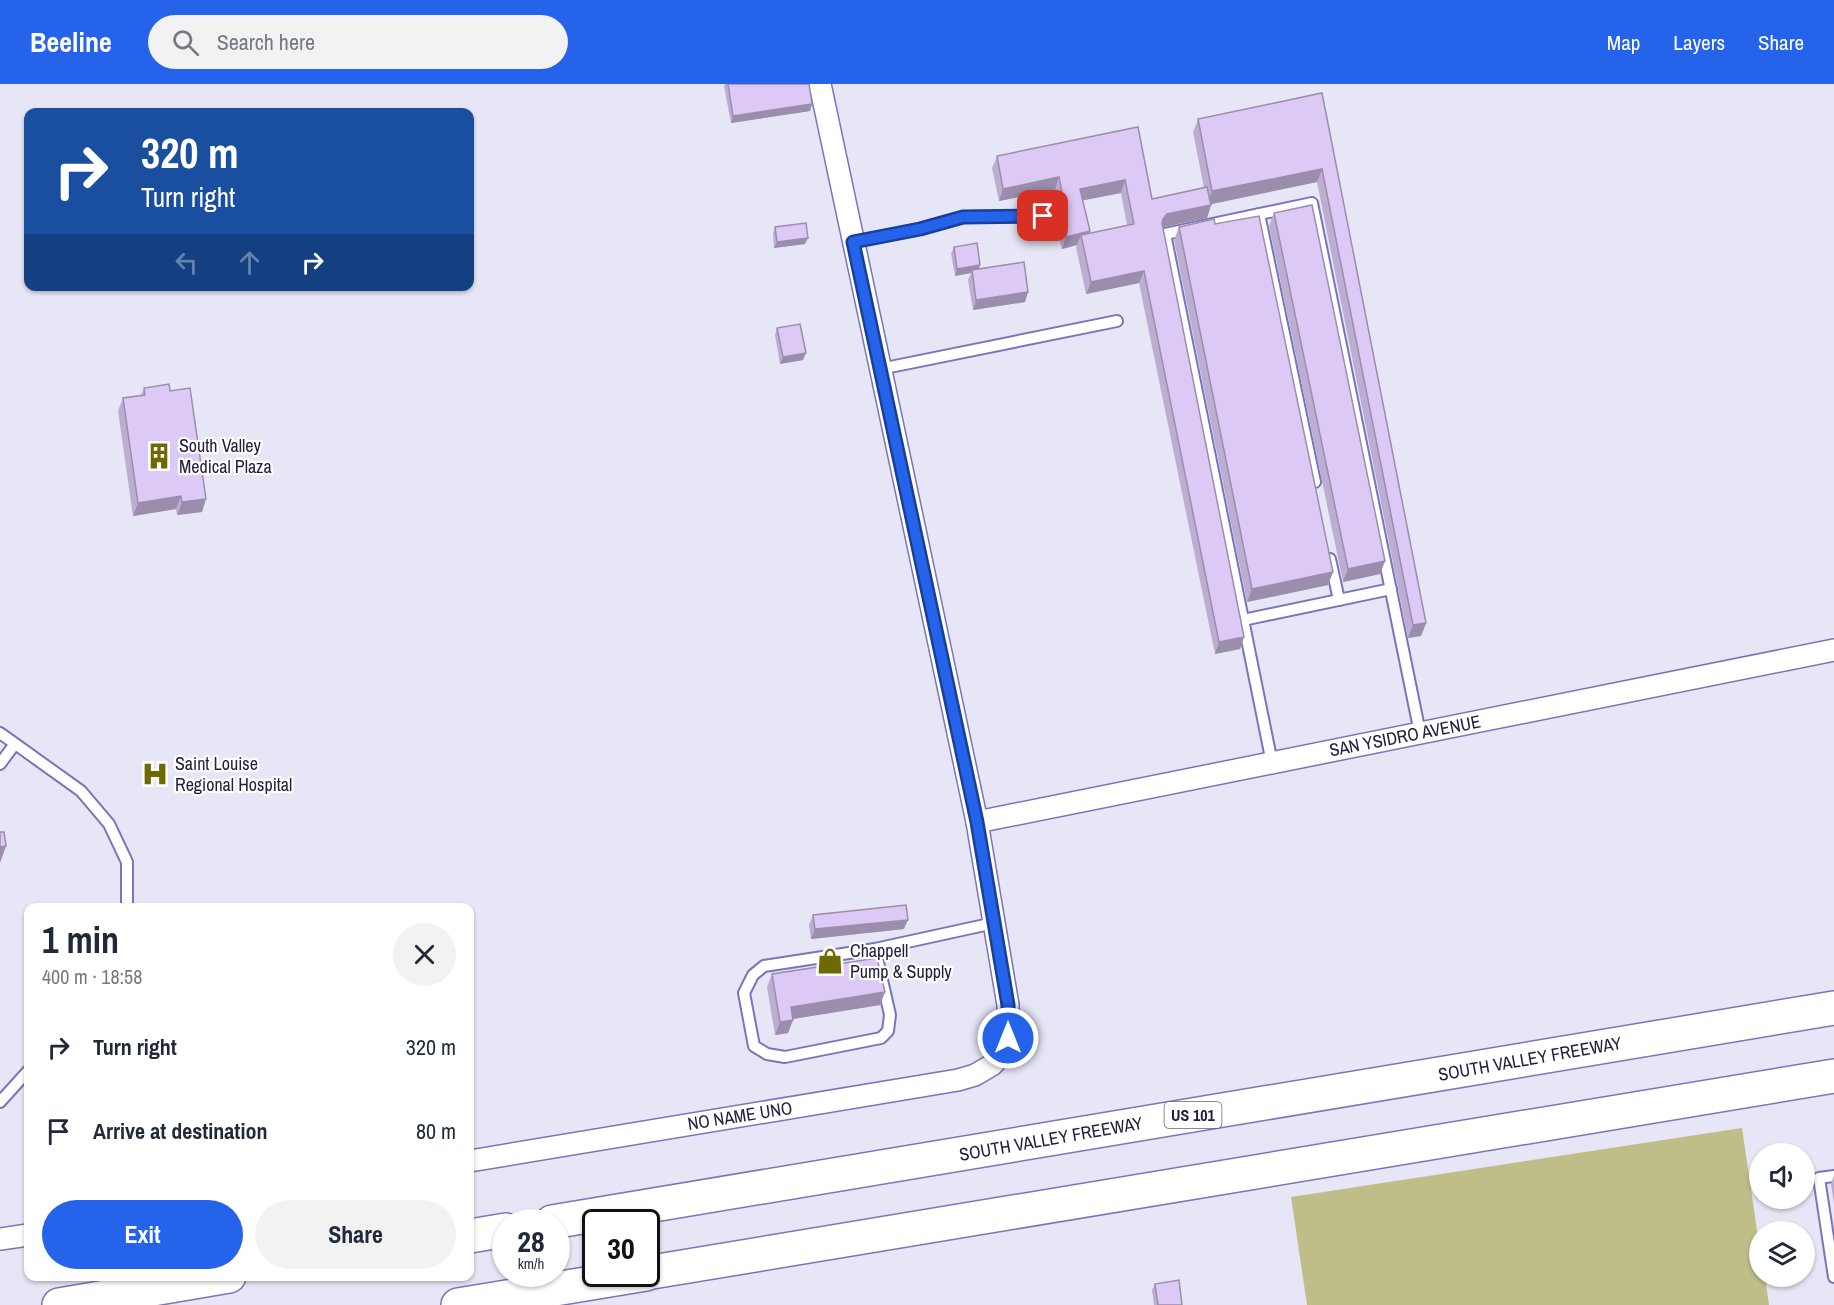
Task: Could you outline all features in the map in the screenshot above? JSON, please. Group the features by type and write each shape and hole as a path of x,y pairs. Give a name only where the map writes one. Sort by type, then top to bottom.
{"highway":[{"name":"SOUTH VALLEY FREEWAY","path":"570,1219 1834,1008"},
{"path":"660,1271 1834,1076"},
{"path":"474,1235 492,1232"},
{"path":"59,1305 200,1281"},
{"path":"458,1305 582,1284"}],"street":[{"path":"820,84 977,822 994,923"},
{"name":"SAN YSIDRO AVENUE","path":"977,822 1834,650"},
{"name":"NO NAME UNO","path":"474,1160 958,1080 975,1075 992,1065 1003,1053 1008,1038 1008,1005 994,923"},
{"path":"0,1239 24,1236"}],"lane":[{"path":"1272,763 1165,234 1312,203 1420,733"},
{"path":"1259,214 1317,495"},
{"path":"853,242 920,229 963,217 1043,216"},
{"path":"880,369 1117,321"},
{"path":"1329,554 1339,600"},
{"path":"1243,620 1391,589"},
{"path":"0,733 81,792 109,824 127,862 127,903"},
{"path":"0,764 14,745"},
{"path":"875,949 890,1015 888,1031 881,1038 785,1057 767,1054 754,1046 744,993 753,975 764,966 875,949 994,923"},
{"path":"0,1102 24,1075"},
{"path":"1834,1176 1819,1178 1834,1276"}],"shaded area":[{"path":"1742,1128 1749,1176 1749,1209 1754,1209 1756,1221 1749,1221 1749,1287 1766,1287 1769,1305 1307,1305 1291,1197"}],"building":[{"path":"728,84 809,84 812,104 733,116"},
{"path":"1322,93 1426,623 1413,625 1322,169 1212,191 1198,119"},
{"path":"1138,127 1152,199 1207,187 1211,205 1167,214 1162,223 1244,637 1219,642 1144,271 1091,282 1081,235 1134,224 1125,180 1080,189 1090,231 1066,237 1059,209 1065,207 1059,177 1003,189 997,156"},
{"path":"1312,205 1385,561 1348,569 1274,213"},
{"path":"1259,216 1333,572 1252,589 1179,227 1214,219 1215,224"},
{"path":"806,223 808,238 777,242 775,227"},
{"path":"977,243 980,265 957,269 954,247"},
{"path":"1024,262 1028,292 976,300 972,270"},
{"path":"800,324 806,353 783,357 777,328"},
{"name":"South Valley Medical Plaza","path":"169,384 170,391 190,388 206,499 182,502 181,496 138,503 123,398 145,395 144,388"},
{"path":"0,832 4,832 6,846 0,847"},
{"path":"906,905 908,920 815,929 813,915"},
{"path":"877,958 885,992 791,1007 793,1020 780,1022 772,974"},
{"path":"1179,1280 1182,1305 1158,1305 1155,1284"}],"place":[{"name":"South Valley Medical Plaza","path":"159,456"},
{"name":"Saint Louise Regional Hospital","path":"155,774"},
{"name":"Chappell Pump & Supply","path":"830,961"}],"route":[{"path":"1008,1038 1008,1005 977,822 853,242 920,229 963,217 1043,216"}]}
